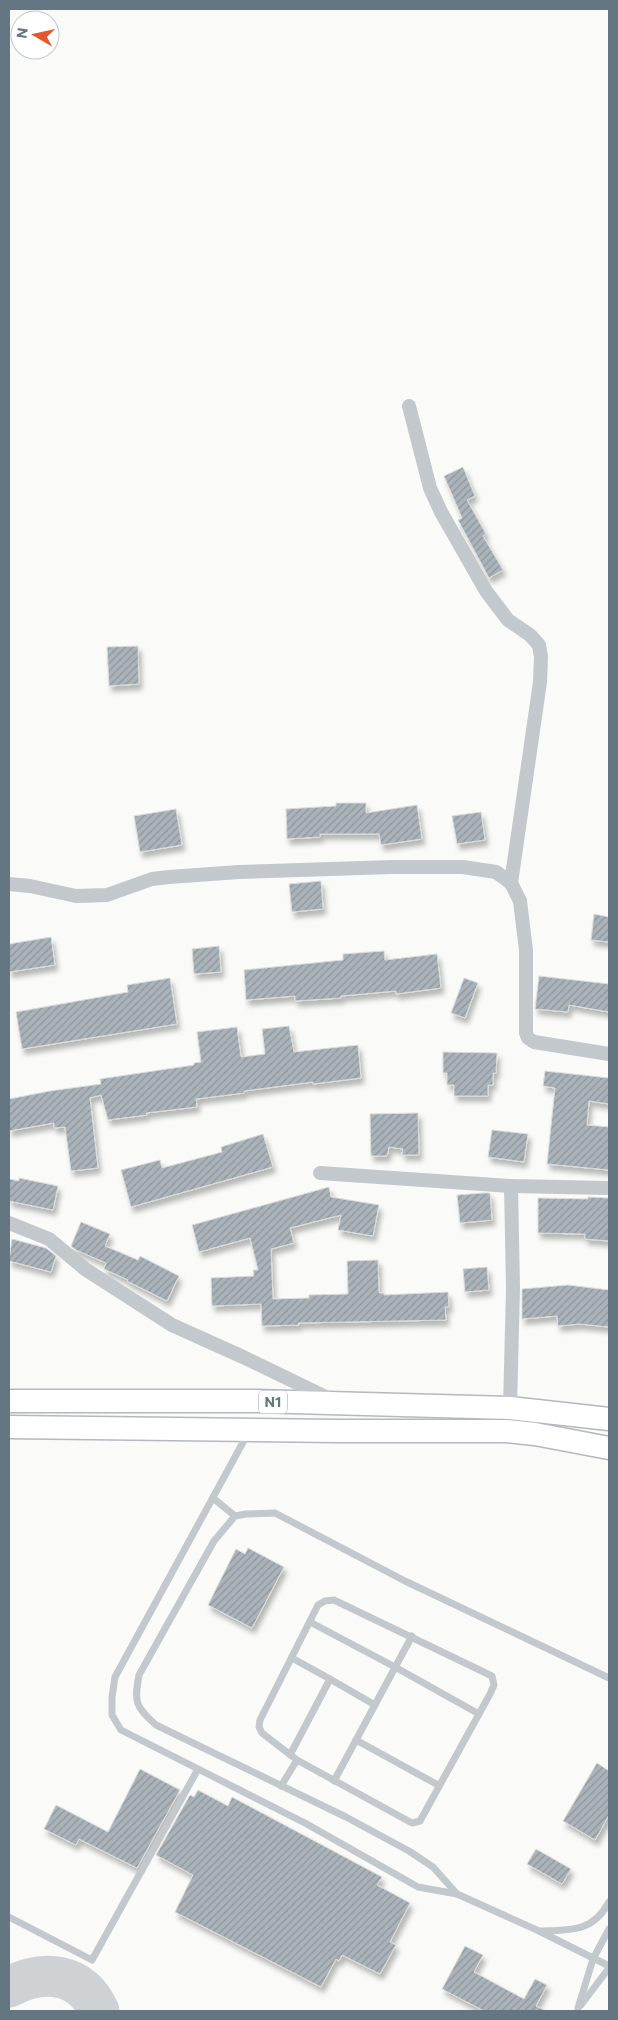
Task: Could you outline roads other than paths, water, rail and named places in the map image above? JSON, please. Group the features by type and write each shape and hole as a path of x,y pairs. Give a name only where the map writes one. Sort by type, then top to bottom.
{"highway":[{"name":"N1","path":"9,1401 257,1401 510,1408 609,1419"},
{"name":"N1","path":"9,1427 506,1431 535,1434 609,1448"}],"street":[{"path":"409,406 430,488 441,512 486,591 508,620 530,635 539,644 541,657 540,682 511,883"},
{"path":"9,884 30,886 76,896 107,895 152,879 168,876 392,867 472,868 496,872 511,883 520,901 526,950 526,1023 528,1038 534,1042 609,1054"},
{"path":"320,1173 511,1186 609,1188"},
{"path":"510,1408 511,1186"},
{"path":"9,1223 49,1239 85,1269 172,1325 339,1404"}],"lane":[{"path":"252,1429 243,1441 115,1677 112,1715 121,1730 306,1823 418,1887 457,1894 538,1930 609,1967 578,2010"},
{"path":"213,1498 235,1516"},
{"path":"457,1894 433,1867 409,1851 346,1817 156,1725 142,1712 135,1696 140,1675 214,1541 235,1516 275,1513 405,1581 609,1678"},
{"path":"334,1600 492,1676 494,1685 420,1821 412,1823 334,1781 297,1760 262,1733 260,1720 310,1622 318,1605 325,1601 334,1600"},
{"path":"310,1622 479,1714"},
{"path":"334,1781 412,1636"},
{"path":"292,1658 375,1705"},
{"path":"290,1755 330,1679"},
{"path":"356,1740 438,1785"},
{"path":"281,1786 297,1760"},
{"path":"9,1917 92,1960 198,1769"},
{"path":"538,1930 574,1930 591,1924 609,1902"},
{"path":"578,2010 593,1959 609,1929"}]}
